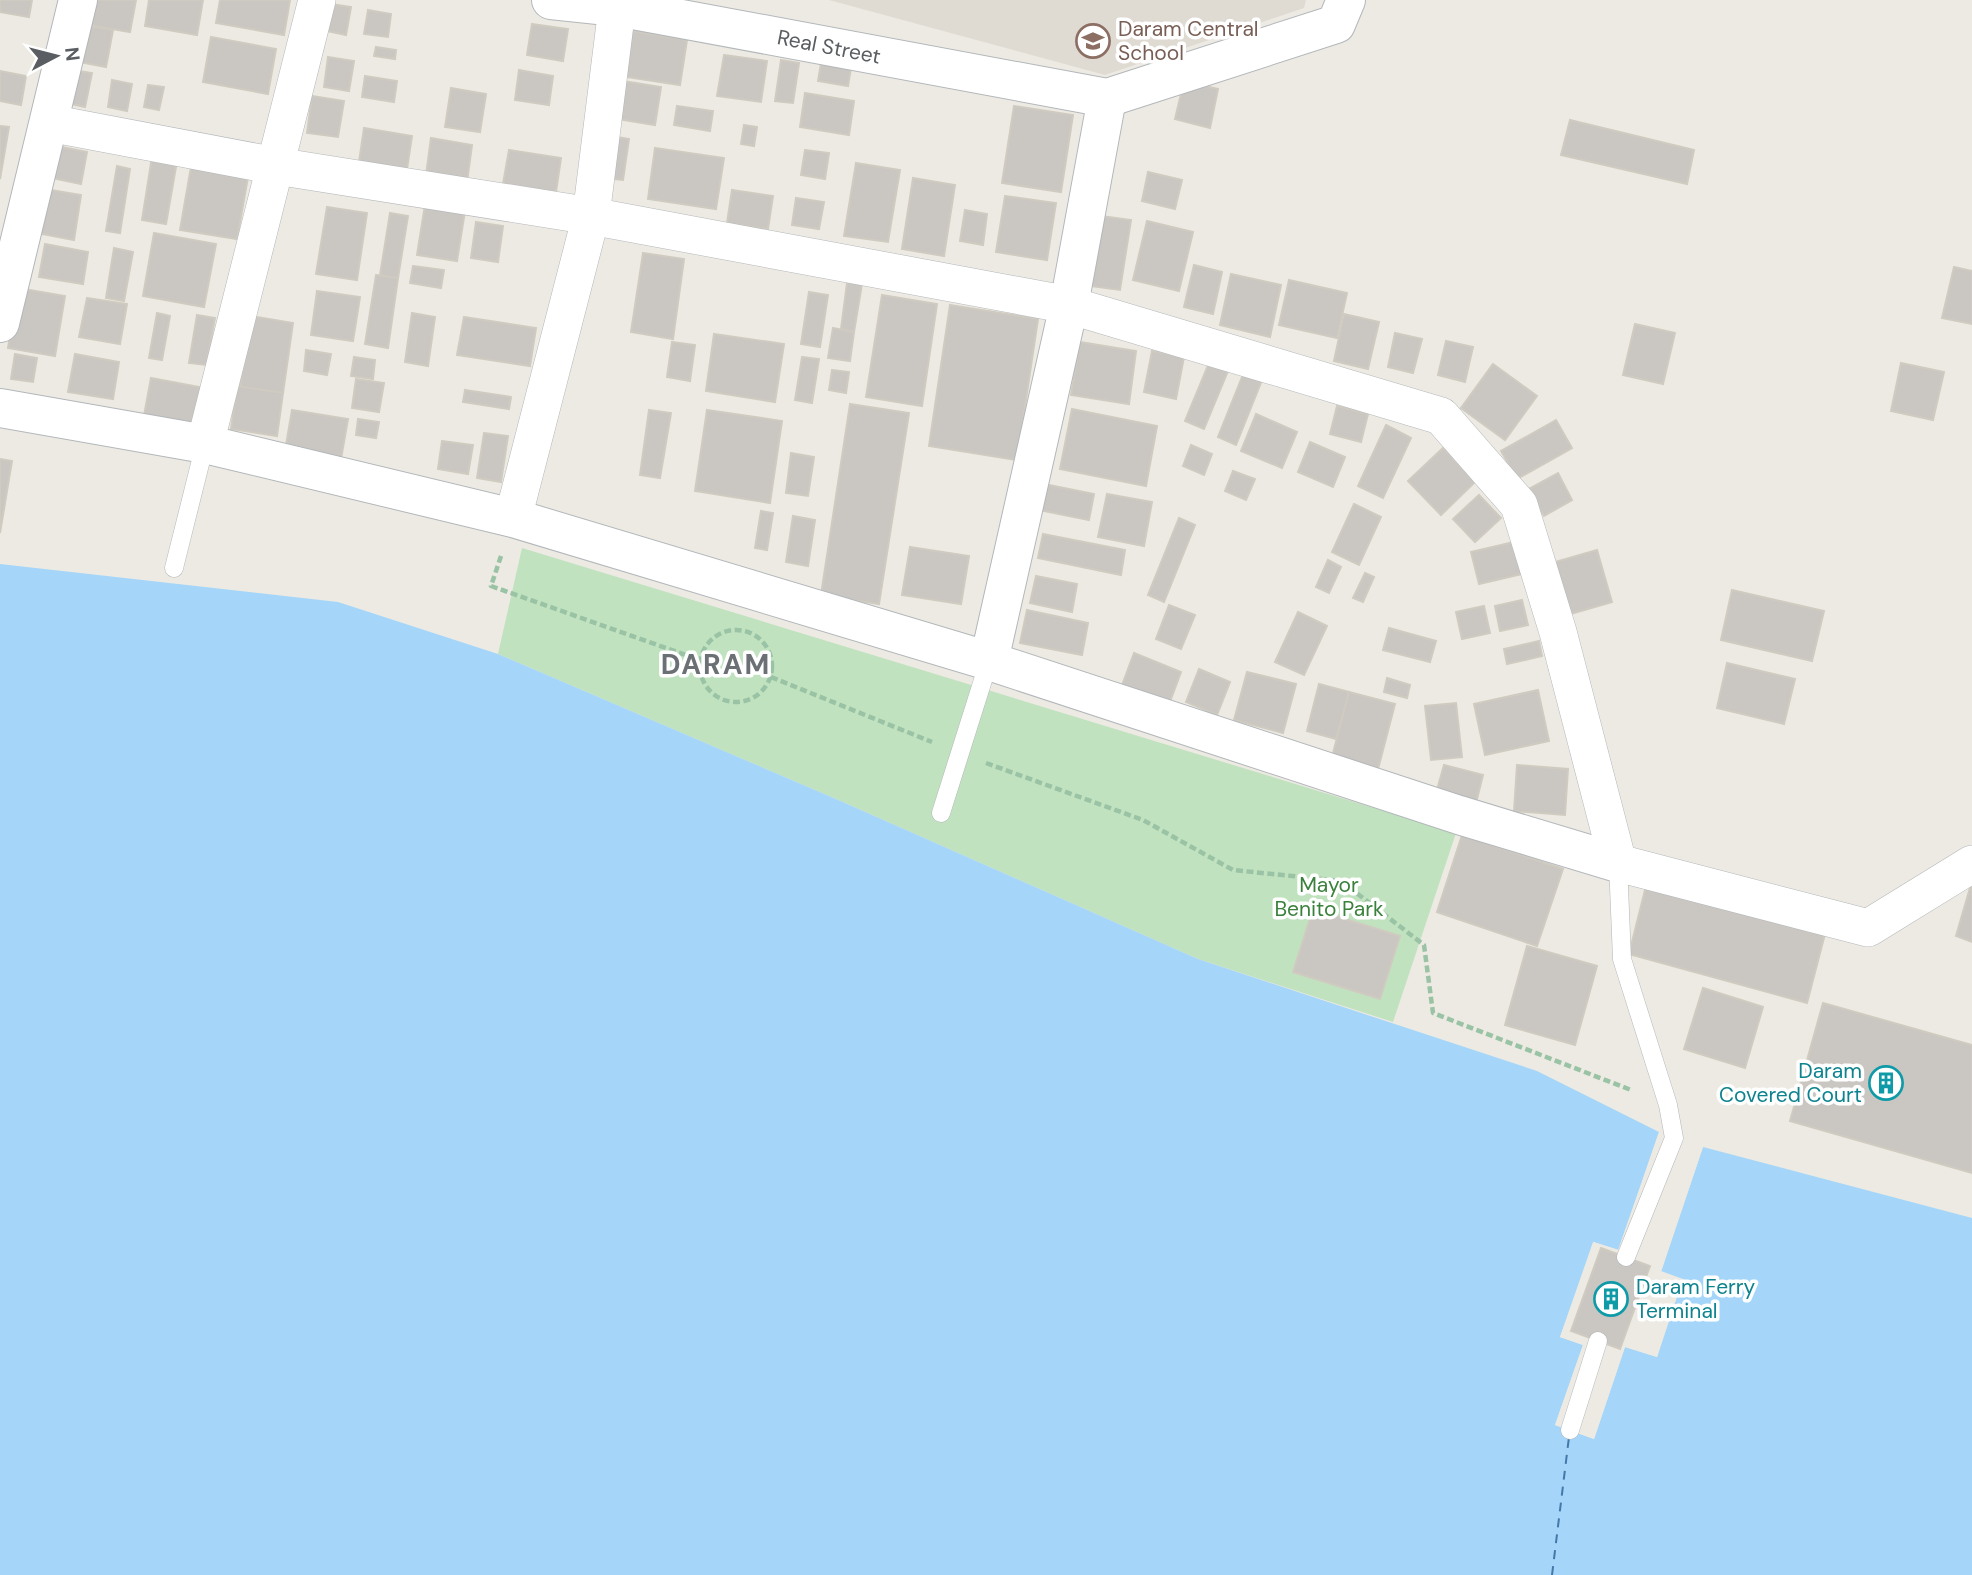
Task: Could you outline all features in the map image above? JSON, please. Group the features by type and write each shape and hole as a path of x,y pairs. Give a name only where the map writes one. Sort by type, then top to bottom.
{"street":[{"path":"0,323 78,0"},
{"path":"205,444 317,0"},
{"name":"Real Street","path":"551,0 617,3 1107,98"},
{"path":"989,661 1069,305 1107,98 1336,24 1346,0"},
{"path":"513,518 592,216 617,3"},
{"path":"49,123 276,166 592,216 1069,305 1441,415 1519,505 1558,632 1618,863"},
{"path":"0,408 205,444 513,518 989,661 1459,815 1618,863 1868,929 1972,864"}],"lane":[{"path":"174,568 205,444"},
{"path":"941,813 989,661"},
{"path":"1618,863 1622,959 1668,1105 1674,1138 1626,1257"},
{"path":"1570,1430 1598,1341"}],"path":[{"path":"513,518 491,586 700,660"},
{"path":"732,629 744,630 755,635 770,653 773,665 771,677 766,688 746,702 722,700 711,694 704,684 700,673 703,649 710,640 732,629"},
{"path":"771,677 959,753 1143,820 1233,870 1341,881 1424,944 1433,1013 1668,1105"}],"shaded area":[{"name":"Daram Central School","path":"829,0 1306,0 1304,8 1105,75"}],"green space":[{"name":"Mayor Benito Park","path":"522,548 1456,833 1393,1022 1198,959 498,654"}],"water":[{"path":"0,564 338,602 498,654 1198,959 1537,1071 1659,1132 1618,1250 1594,1242 1560,1337 1583,1345 1555,1425 1594,1439 1625,1347 1657,1357 1682,1280 1661,1272 1703,1147 1972,1218 1972,1575 0,1575"}],"pier":[{"path":"1659,1132 1662,1133 1622,1252 1595,1246 1565,1335 1586,1345 1560,1423 1592,1434 1623,1345 1626,1343 1654,1353 1678,1281 1659,1275 1657,1271 1700,1146 1703,1147 1661,1271 1683,1279 1657,1357 1625,1347 1594,1439 1555,1425 1583,1345 1560,1337 1593,1242 1619,1250"}],"building":[{"path":"0,0 32,0 29,17 0,12"},
{"path":"88,0 136,0 130,32 83,24"},
{"path":"149,0 203,0 197,35 145,26"},
{"path":"220,0 290,0 284,35 216,23"},
{"path":"331,4 351,7 346,35 327,31"},
{"path":"368,10 391,14 388,37 364,34"},
{"path":"532,24 568,29 563,61 527,55"},
{"path":"81,25 113,30 106,67 74,61"},
{"path":"627,30 687,40 680,85 620,76"},
{"path":"211,37 276,49 268,94 203,82"},
{"path":"376,47 396,50 395,59 374,56"},
{"path":"724,55 767,61 761,102 717,96"},
{"path":"328,57 354,61 349,91 324,87"},
{"path":"822,57 852,62 848,86 818,81"},
{"path":"781,60 799,63 793,103 775,101"},
{"path":"72,70 92,73 85,107 66,103"},
{"path":"519,70 553,76 549,105 515,100"},
{"path":"0,71 26,76 21,105 0,101"},
{"path":"365,76 397,81 394,102 362,97"},
{"path":"112,80 132,84 127,111 108,107"},
{"path":"617,80 661,87 655,125 611,118"},
{"path":"1184,81 1218,89 1210,128 1175,119"},
{"path":"148,85 164,87 159,110 144,107"},
{"path":"451,88 486,94 480,132 445,127"},
{"path":"805,93 854,101 849,135 800,127"},
{"path":"312,96 344,101 338,137 307,133"},
{"path":"677,106 713,111 710,131 674,125"},
{"path":"1014,106 1073,115 1061,192 1002,183"},
{"path":"1570,120 1694,150 1687,184 1561,155"},
{"path":"744,125 757,127 754,146 741,144"},
{"path":"0,126 9,127 0,179"},
{"path":"364,128 412,136 407,169 359,162"},
{"path":"612,136 629,139 623,180 605,178"},
{"path":"431,138 472,145 467,182 426,175"},
{"path":"57,146 87,152 81,184 52,178"},
{"path":"655,148 724,158 716,209 648,199"},
{"path":"509,150 561,158 556,192 503,184"},
{"path":"805,150 829,153 825,179 801,175"},
{"path":"152,157 177,161 166,224 142,220"},
{"path":"856,163 900,170 888,242 844,236"},
{"path":"117,166 130,169 120,233 106,231"},
{"path":"191,167 248,177 237,239 180,230"},
{"path":"1148,172 1182,180 1175,209 1142,201"},
{"path":"913,178 955,185 944,256 902,249"},
{"path":"45,189 81,195 74,240 37,233"},
{"path":"732,190 773,196 768,229 727,223"},
{"path":"1005,196 1056,203 1047,260 996,252"},
{"path":"796,198 824,202 819,229 792,225"},
{"path":"425,205 465,211 457,261 417,255"},
{"path":"327,207 367,213 357,280 316,274"},
{"path":"965,210 987,214 983,245 960,241"},
{"path":"390,213 408,216 398,278 380,275"},
{"path":"1101,216 1131,220 1120,290 1090,286"},
{"path":"1147,221 1193,232 1179,291 1133,280"},
{"path":"476,222 503,226 498,262 471,258"},
{"path":"154,233 216,244 204,307 143,296"},
{"path":"45,244 88,252 83,284 39,277"},
{"path":"114,248 133,252 124,301 106,298"},
{"path":"643,253 684,259 673,339 631,332"},
{"path":"1194,265 1222,272 1213,314 1184,307"},
{"path":"413,266 444,270 441,288 410,283"},
{"path":"1954,267 1972,271 1972,324 1942,318"},
{"path":"1231,274 1281,285 1270,337 1220,325"},
{"path":"376,275 398,278 388,348 365,344"},
{"path":"1289,280 1347,293 1337,338 1279,325"},
{"path":"847,283 862,284 854,332 841,329"},
{"path":"18,288 65,296 55,356 8,348"},
{"path":"317,291 360,297 353,341 311,335"},
{"path":"809,292 828,295 820,347 801,344"},
{"path":"882,295 937,304 922,406 866,397"},
{"path":"87,298 127,304 120,344 79,337"},
{"path":"950,305 1038,319 1017,460 929,446"},
{"path":"157,313 170,316 162,360 149,358"},
{"path":"412,313 435,317 428,366 405,362"},
{"path":"1344,314 1379,322 1368,369 1334,361"},
{"path":"197,315 215,318 206,365 189,363"},
{"path":"251,316 293,323 283,393 240,387"},
{"path":"464,317 536,328 530,366 457,355"},
{"path":"1635,324 1675,333 1663,384 1623,375"},
{"path":"833,328 854,332 850,361 828,358"},
{"path":"1395,333 1422,339 1413,373 1388,367"},
{"path":"714,334 784,344 775,402 706,391"},
{"path":"1446,341 1473,347 1465,382 1438,375"},
{"path":"672,342 695,345 690,381 667,377"},
{"path":"1080,342 1136,351 1129,404 1071,395"},
{"path":"306,350 331,354 327,375 304,371"},
{"path":"1152,351 1184,357 1176,399 1144,392"},
{"path":"15,354 37,358 33,382 11,379"},
{"path":"75,354 119,362 113,399 68,392"},
{"path":"354,357 375,360 373,379 351,376"},
{"path":"802,357 819,359 812,403 795,400"},
{"path":"1211,358 1230,366 1204,429 1185,421"},
{"path":"1901,363 1944,372 1933,420 1891,411"},
{"path":"1493,364 1537,396 1505,440 1461,408"},
{"path":"832,370 849,372 846,393 829,390"},
{"path":"1244,372 1262,380 1236,445 1218,437"},
{"path":"151,378 210,389 202,432 143,421"},
{"path":"356,379 384,383 379,412 352,408"},
{"path":"237,386 283,393 277,436 231,429"},
{"path":"465,390 511,397 509,409 463,402"},
{"path":"850,404 909,413 879,604 821,595"},
{"path":"1337,406 1368,414 1361,442 1330,434"},
{"path":"1072,409 1157,426 1146,486 1060,469"},
{"path":"292,410 348,419 341,459 285,451"},
{"path":"649,410 671,413 660,478 640,475"},
{"path":"707,410 782,421 770,503 695,491"},
{"path":"1256,414 1297,432 1282,468 1241,451"},
{"path":"358,419 379,422 376,438 356,435"},
{"path":"1556,420 1572,448 1517,479 1501,451"},
{"path":"1386,425 1411,438 1383,498 1358,486"},
{"path":"484,433 508,436 501,482 477,478"},
{"path":"442,441 473,445 468,474 438,469"},
{"path":"1310,442 1345,457 1333,487 1298,472"},
{"path":"1191,445 1212,454 1204,475 1183,466"},
{"path":"1443,448 1475,482 1441,515 1408,481"},
{"path":"791,453 814,457 808,496 786,493"},
{"path":"0,459 12,461 0,533"},
{"path":"1233,471 1255,479 1246,500 1225,491"},
{"path":"1558,473 1572,500 1544,516 1529,489"},
{"path":"1044,484 1094,494 1089,520 1039,510"},
{"path":"1107,494 1152,502 1144,546 1098,537"},
{"path":"1479,495 1501,518 1475,542 1453,519"},
{"path":"1354,504 1381,517 1359,565 1332,552"},
{"path":"761,511 773,513 767,550 755,548"},
{"path":"793,516 815,520 808,566 786,562"},
{"path":"1179,518 1195,525 1164,602 1148,595"},
{"path":"1043,534 1125,550 1121,575 1038,558"},
{"path":"1514,542 1522,574 1479,584 1471,552"},
{"path":"910,547 969,556 961,604 902,595"},
{"path":"1597,550 1612,602 1567,615 1552,563"},
{"path":"1328,560 1341,567 1329,593 1316,587"},
{"path":"1365,573 1374,577 1363,602 1353,598"},
{"path":"1036,576 1077,584 1072,612 1030,603"},
{"path":"1732,590 1824,611 1812,661 1721,640"},
{"path":"1522,600 1528,625 1500,631 1495,606"},
{"path":"1169,605 1195,615 1181,649 1156,639"},
{"path":"1484,606 1490,633 1462,639 1456,612"},
{"path":"1027,610 1088,623 1082,655 1020,643"},
{"path":"1298,612 1327,626 1304,675 1275,662"},
{"path":"1389,628 1436,641 1430,662 1383,650"},
{"path":"1539,641 1542,656 1507,664 1504,649"},
{"path":"1134,653 1181,672 1168,707 1121,688"},
{"path":"1727,663 1795,679 1784,724 1717,708"},
{"path":"1199,669 1230,682 1217,715 1186,702"},
{"path":"1247,672 1296,684 1283,733 1234,720"},
{"path":"1387,678 1410,685 1407,698 1384,692"},
{"path":"1319,684 1349,692 1336,739 1307,731"},
{"path":"1538,690 1549,741 1485,755 1474,704"},
{"path":"1349,692 1395,704 1377,773 1331,761"},
{"path":"1456,703 1462,757 1431,760 1425,706"},
{"path":"1444,765 1483,775 1475,807 1435,797"},
{"path":"1517,765 1568,769 1565,815 1514,811"},
{"path":"1462,835 1563,869 1537,946 1437,912"},
{"path":"1972,881 1972,942 1956,936"},
{"path":"1646,886 1825,934 1807,1003 1629,954"},
{"path":"1313,909 1400,936 1380,999 1293,972"},
{"path":"1527,946 1597,966 1575,1045 1505,1025"},
{"path":"1703,988 1763,1007 1745,1068 1684,1049"},
{"name":"Daram Covered Court","path":"1823,1003 1972,1045 1972,1173 1790,1121"},
{"name":"Daram Ferry Terminal","path":"1601,1248 1650,1266 1620,1349 1571,1331"}],"ferry route":[{"path":"1552,1575 1569,1437"}],"place":[{"name":"Daram Central School","path":"1093,41"},
{"name":"Daram Covered Court","path":"1886,1083"},
{"name":"Daram Ferry Terminal","path":"1611,1299"}],"district":[{"name":"DARAM","path":"716,664"}]}
